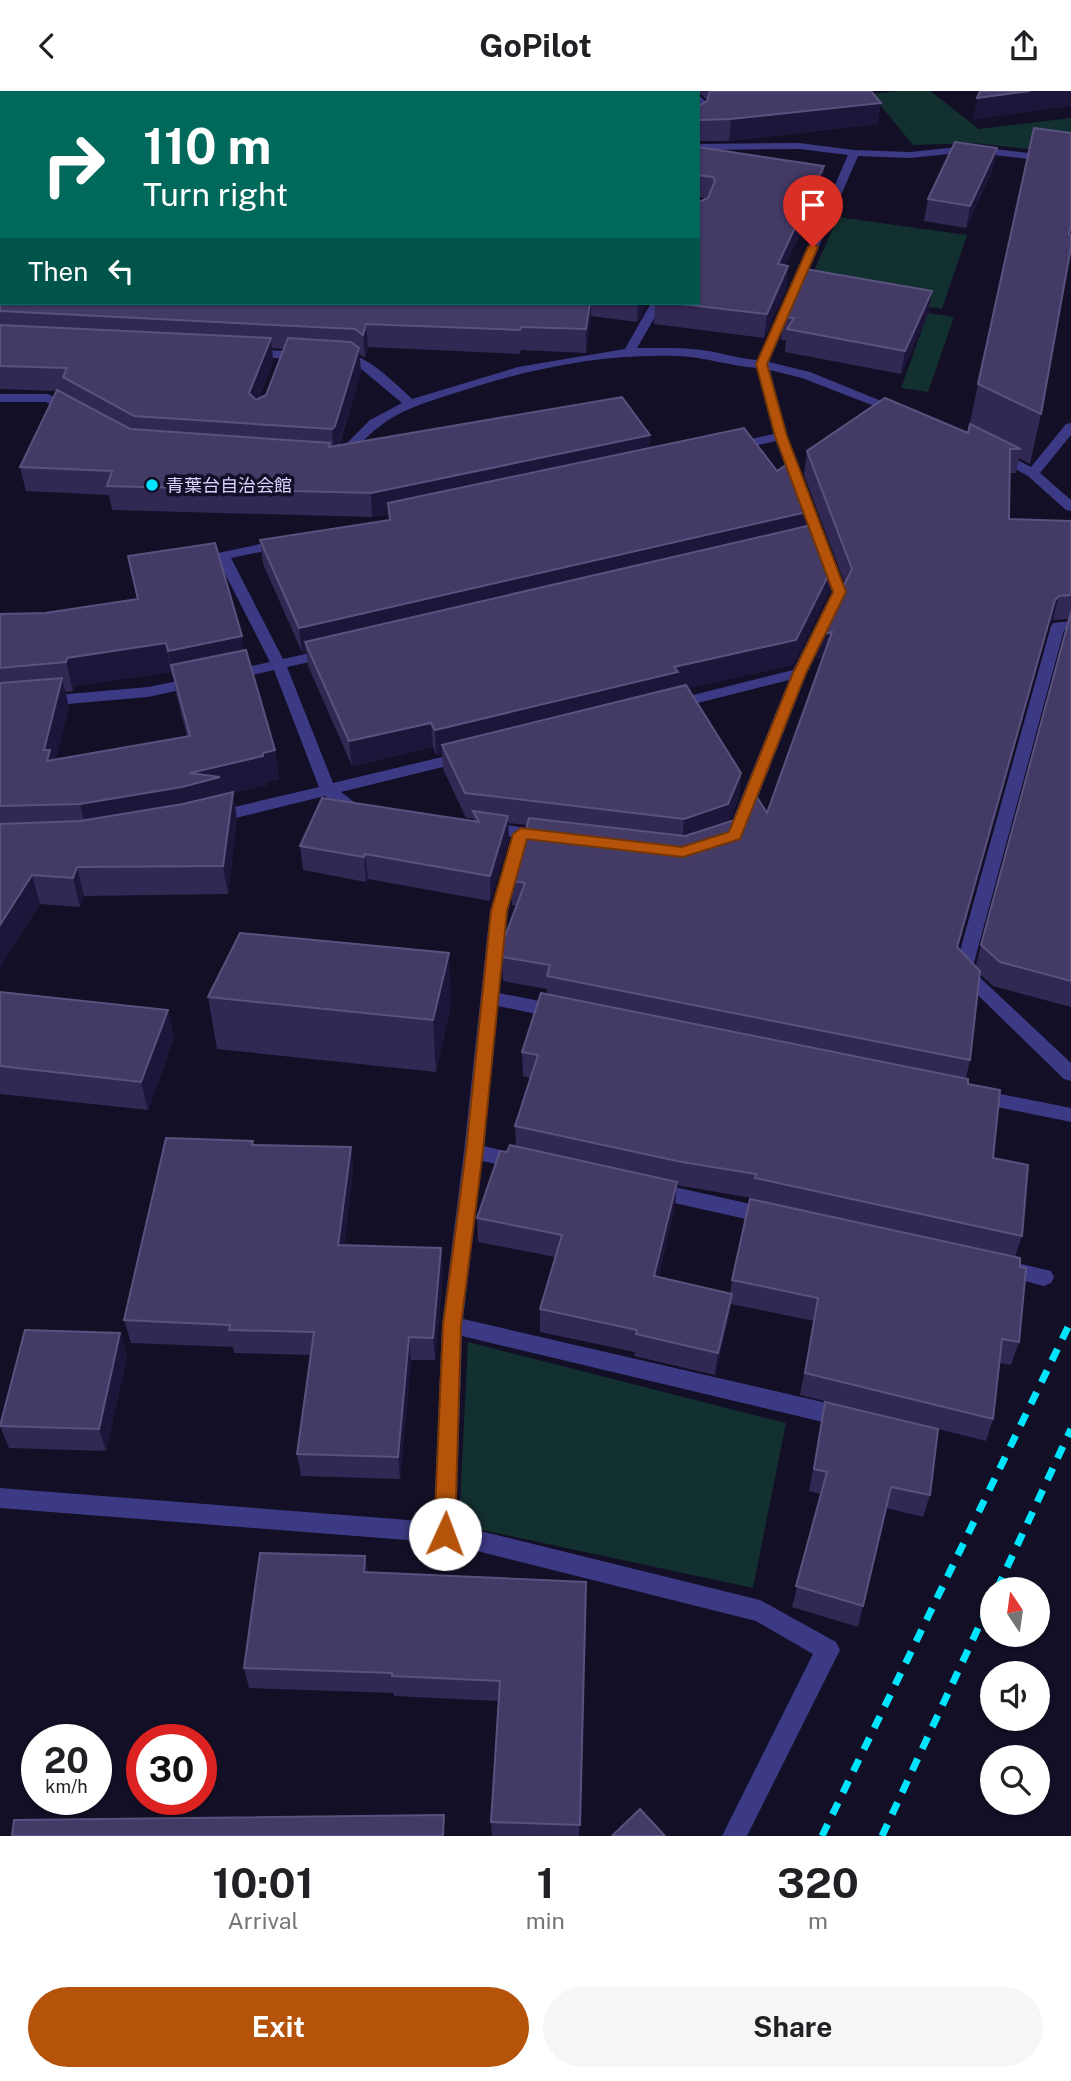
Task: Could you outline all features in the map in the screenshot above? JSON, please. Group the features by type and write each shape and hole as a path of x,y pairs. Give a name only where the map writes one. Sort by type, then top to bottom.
{"street":[{"path":"700,100 704,104 700,116"},
{"path":"700,147 799,146 854,153 910,155 968,149 1071,161"},
{"path":"709,844 735,835 799,673 839,592 813,542 762,364 854,153"},
{"path":"629,352 656,305"},
{"path":"231,352 283,361 357,359 410,404"},
{"path":"324,459 338,460 375,423 410,404 473,381 576,357 629,352 689,353 709,355 736,363 762,364 806,375 908,415"},
{"path":"0,398 48,398 83,415"},
{"path":"1033,473 1071,427"},
{"path":"713,451 781,436"},
{"path":"983,449 1033,473 1071,507"},
{"path":"305,538 223,556 279,665 328,790 354,810 380,813"},
{"path":"1071,625 1058,626 963,972 1071,1074"},
{"path":"0,705 148,692 346,650"},
{"path":"651,710 799,673"},
{"path":"201,821 476,753"},
{"path":"470,826 561,838"},
{"path":"445,1534 452,1325 474,1151 499,911 521,834"},
{"path":"491,998 572,1014"},
{"path":"963,1093 1071,1115"},
{"path":"474,1151 542,1166"},
{"path":"637,1187 786,1220"},
{"path":"990,1265 1044,1277"},
{"path":"452,1325 860,1421"},
{"path":"0,1498 445,1534 760,1611 828,1650 734,1836"}],"green space":[{"path":"930,91 979,129 1071,118 1071,154 974,143 913,145 871,94"},
{"path":"838,217 967,235 942,309 806,289"},
{"path":"928,313 954,317 928,392 901,388"},
{"path":"468,1342 786,1423 753,1588 459,1525"}],"building":[{"path":"710,91 871,91 881,103 700,120 700,105 707,101"},
{"path":"980,91 1030,91 977,98"},
{"path":"1034,128 1071,133 1071,247 1041,414 978,384"},
{"path":"955,142 997,148 970,206 928,199"},
{"path":"700,147 824,166 778,264 788,266 767,314 689,305 700,305 700,202 708,198 715,181 713,177 700,175"},
{"path":"805,269 932,291 905,351 787,329 794,318 784,317"},
{"path":"0,305 590,305 586,329 521,327 520,330 366,324 363,335 355,329 0,311"},
{"path":"0,325 271,338 249,393 256,400 266,395 288,338 351,342 359,348 332,429 134,416 63,377 67,368 0,366"},
{"path":"57,390 130,429 330,443 329,447 622,397 650,435 371,493 107,486 112,471 20,467"},
{"path":"885,398 968,433 970,424 1021,449 1010,449 1009,519 1071,521 1071,595 1059,596 1055,600 957,947 980,971 970,1060 547,976 550,965 502,957 504,939 525,883 512,881 529,818 685,836 744,817 755,794 767,813 832,632 820,635 852,569 807,451"},
{"path":"744,428 777,471 792,461 811,511 299,628 260,540 390,520 388,503"},
{"path":"816,524 832,568 796,640 674,667 678,672 435,730 431,723 349,741 305,642"},
{"path":"215,543 242,636 168,651 166,643 67,658 66,662 0,668 0,614 45,613 138,599 128,556"},
{"path":"1071,612 1071,981 1000,962 981,945"},
{"path":"246,650 275,750 263,753 263,756 190,773 220,777 182,787 80,804 0,806 0,683 62,678 44,750 50,750 47,761 190,736 171,665"},
{"path":"686,685 741,773 728,804 684,819 465,793 442,745"},
{"path":"233,792 223,866 77,867 73,878 32,875 0,925 0,824 80,821 183,804"},
{"path":"322,798 479,822 473,811 508,816 490,876 365,854 364,857 300,846"},
{"path":"240,933 449,953 433,1020 208,997"},
{"path":"0,992 168,1010 141,1082 0,1066"},
{"path":"541,993 968,1079 968,1084 1000,1090 993,1158 1028,1165 1022,1236 755,1178 756,1174 682,1162 515,1126 538,1055 522,1052"},
{"path":"166,1138 253,1141 252,1145 351,1147 338,1245 441,1248 433,1338 409,1337 398,1457 297,1454 314,1332 229,1330 230,1325 124,1320"},
{"path":"510,1145 677,1182 654,1276 732,1294 718,1353 636,1334 637,1330 540,1309 562,1235 477,1218 500,1151 507,1152"},
{"path":"750,1199 1020,1258 1020,1267 1026,1268 1019,1342 1002,1339 993,1419 805,1373 818,1298 732,1280"},
{"path":"25,1330 120,1333 99,1429 0,1426"},
{"path":"825,1402 938,1429 930,1495 891,1487 863,1606 796,1586 827,1472 814,1469"},
{"path":"260,1553 365,1556 364,1572 586,1582 580,1825 491,1822 500,1681 392,1676 392,1673 244,1668"},
{"path":"640,1809 665,1836 612,1836"},
{"path":"444,1815 443,1836 12,1836 14,1820"}],"railway":[{"path":"822,1836 1071,1321"},
{"path":"1003,1577 1071,1429"},
{"path":"882,1836 980,1624"}],"place":[{"name":"青葉台自治会館","path":"152,485"}],"route":[{"path":"445,1534 452,1325 474,1151 499,911 521,834 683,852 735,835 799,673 839,592 781,436 762,364 813,247"}]}
